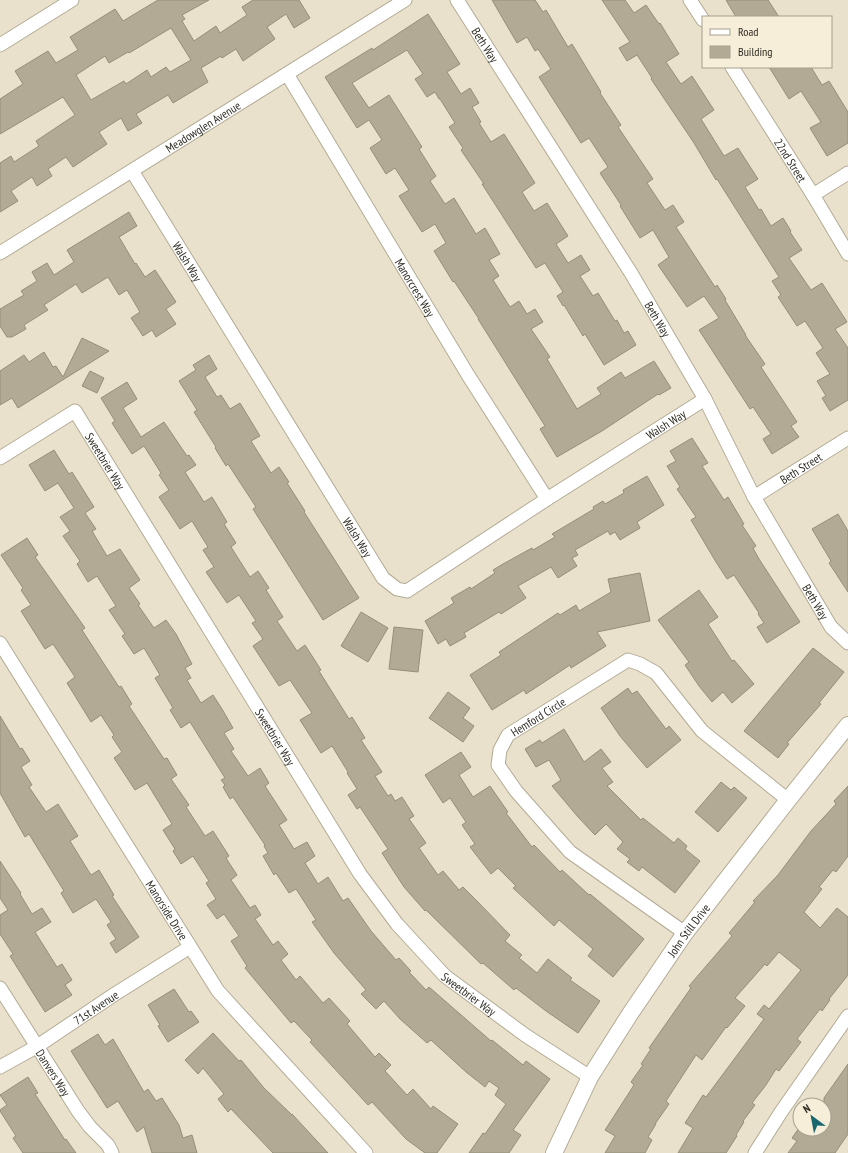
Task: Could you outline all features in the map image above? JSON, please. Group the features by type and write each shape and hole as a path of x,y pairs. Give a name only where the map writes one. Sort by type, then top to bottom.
{"street":[{"path":"0,45 72,0"},
{"name":"Meadowglen Avenue","path":"0,253 405,0"},
{"name":"Beth Way","path":"457,0 631,274 705,399 754,497 831,627 848,643"},
{"path":"690,0 702,18"},
{"name":"22nd Street","path":"733,68 813,195 848,254"},
{"name":"Manorcrest Way","path":"287,74 468,375 547,499"},
{"name":"Walsh Way","path":"132,171 383,578 397,589 407,591 547,499 705,399"},
{"path":"813,195 848,173"},
{"name":"Sweetbrier Way","path":"0,458 75,411 360,874 396,924 445,976 525,1035 590,1077"},
{"name":"Beth Street","path":"754,497 848,438"},
{"name":"Manorside Drive","path":"0,643 4,656 218,991 366,1153"},
{"name":"Hemford Circle","path":"685,933 570,852 551,831 516,791 498,765 500,750 508,735 628,660 640,664 656,673 702,731 788,800"},
{"name":"John Still Drive","path":"554,1153 590,1077 630,1014 685,933 848,725"},
{"name":"71st Avenue","path":"0,1067 36,1047 115,994 190,947"},
{"name":"Danvers Way","path":"0,988 78,1111 108,1145 112,1153"},
{"path":"755,1153 781,1112 848,1016"}],"building":[{"path":"158,0 209,0 182,15 185,19 182,21 194,41 216,26 220,33 247,15 242,7 253,0 299,0 310,18 294,28 286,14 267,27 275,39 243,61 236,49 222,58 221,56 201,68 208,82 173,103 168,95 136,114 142,123 128,131 121,118 99,132 107,144 73,167 66,157 48,169 52,176 37,186 32,177 11,191 18,201 0,212 0,163 11,156 14,162 39,146 36,141 75,115 63,97 0,134 0,99 23,84 15,71 48,51 56,63 78,50 70,37 115,9 123,21","holes":["171,28 191,60 170,72 166,67 151,77 147,70 126,84 124,81 91,100 76,75 105,56 109,63"]},
{"path":"492,0 535,0 543,12 546,10 568,47 572,44 601,92 600,93 621,125 618,127 653,179 647,183 665,210 673,205 684,222 676,227 715,287 717,285 745,335 765,364 761,367 797,422 791,426 799,437 772,454 763,439 771,434 753,407 750,409 699,330 719,318 704,296 687,307 658,265 669,257 653,230 640,238 600,173 608,167 589,138 581,143 539,77 551,69 538,49 535,51 527,37 517,43"},
{"path":"602,0 625,0 634,13 646,5 659,24 660,23 679,54 666,62 681,84 692,76 714,110 701,119 724,156 738,148 758,179 745,187 759,210 761,209 771,226 783,218 802,250 789,258 811,290 822,283 847,322 835,329 848,348 848,400 830,411 822,398 826,396 817,381 830,374 816,353 823,348 805,321 797,326 778,297 781,295 772,281 779,277 637,55 627,61 619,48 630,42"},
{"path":"726,0 768,0 778,16 735,16"},
{"path":"428,14 460,64 447,72 461,94 470,88 479,103 472,107 481,122 479,123 491,142 504,134 535,183 522,192 534,211 547,203 568,236 556,244 568,263 581,255 590,270 580,276 593,296 598,293 615,321 617,320 624,333 628,331 636,345 604,365 585,334 583,336 557,296 563,292 545,263 536,268 461,150 463,148 449,127 455,123 440,99 435,92 427,97 415,79 423,74 407,50 352,83 369,108 389,95 422,147 419,149 436,176 430,181 445,204 454,198 476,234 485,228 500,254 489,260 499,276 493,280 510,307 519,301 527,314 535,309 543,322 531,329 550,357 547,359 577,409 601,394 597,388 621,372 625,378 654,361 671,388 659,395 658,394 602,431 557,457 540,429 545,426 479,319 454,281 453,282 434,251 446,243 435,224 422,232 399,196 409,190 395,168 386,174 370,148 382,140 369,120 357,128 325,77 372,48 373,50"},
{"path":"770,68 812,68 822,85 829,81 848,112 848,143 827,156 810,128 821,122 801,91 789,99"},
{"path":"129,212 137,226 119,237 135,264 136,263 145,277 155,270 176,302 166,309 176,324 156,337 152,330 143,336 131,318 140,312 127,290 119,295 108,277 82,293 76,284 44,305 48,310 24,325 26,329 12,337 7,337 0,326 0,309 24,295 21,291 37,281 32,272 47,263 54,275 74,262 67,250"},
{"path":"82,338 109,351 18,408 12,398 0,405 0,371 24,355 29,362 44,352 53,367 56,366 63,377"},
{"path":"209,355 217,369 205,377 217,397 221,395 230,409 240,403 260,436 251,441 271,473 279,467 289,482 287,483 305,511 304,512 359,598 323,620 253,509 256,507 228,464 226,466 215,448 216,447 194,412 197,410 179,381 196,370 193,365"},
{"path":"90,371 104,378 97,393 82,386"},
{"path":"127,382 137,399 123,408 141,437 164,422 187,456 189,455 196,465 185,472 204,502 212,497 227,522 224,524 236,543 231,547 250,577 258,571 269,588 266,590 283,617 277,621 297,651 305,645 321,670 319,671 349,719 352,717 365,738 361,740 382,772 375,776 388,796 391,794 395,801 402,797 414,816 409,819 426,843 419,848 438,875 443,871 459,890 463,887 510,935 505,941 522,955 519,958 537,973 548,959 572,978 570,980 600,1001 578,1033 516,988 514,990 483,963 481,964 426,910 425,911 404,887 382,853 388,849 360,807 357,809 348,795 357,789 332,746 321,753 300,720 312,713 290,680 279,686 253,646 263,639 252,623 256,621 239,595 227,603 206,572 214,567 203,550 208,547 192,521 180,529 159,497 169,490 159,475 161,473 144,446 132,454 112,423 115,421 101,398"},
{"path":"692,438 708,463 702,466 724,500 728,497 744,524 742,525 756,546 753,548 759,559 800,622 767,643 757,627 764,623 758,614 759,613 734,575 727,579 716,562 691,520 696,517 677,489 680,487 667,466 676,461 670,451"},
{"path":"54,450 69,474 72,472 94,507 85,513 96,529 92,531 107,556 120,549 140,580 129,588 140,604 138,605 154,628 166,620 176,634 192,664 185,668 191,678 187,680 201,703 213,695 222,709 233,728 224,733 234,749 231,751 248,776 260,768 269,783 265,786 287,820 279,825 294,849 307,842 315,856 305,863 318,884 328,877 343,901 348,898 371,931 396,960 399,958 411,971 409,972 426,990 429,987 491,1041 492,1040 523,1065 526,1061 550,1079 513,1130 521,1135 509,1153 469,1153 483,1133 485,1134 506,1104 495,1095 499,1088 489,1081 485,1087 431,1040 427,1043 400,1019 384,1001 376,1009 361,994 366,990 334,953 312,922 316,920 296,889 289,893 276,873 274,875 263,856 268,853 264,846 265,845 233,797 230,799 223,787 225,785 221,780 225,778 190,722 181,728 170,710 173,708 155,678 160,675 144,648 134,654 122,636 125,634 109,610 116,606 97,576 88,582 77,564 80,561 63,536 70,531 60,517 74,508 58,483 45,491 29,465"},
{"path":"647,476 664,505 637,522 640,528 620,540 615,532 610,535 608,531 575,550 578,555 572,558 577,566 558,578 551,567 518,586 526,598 501,614 499,612 464,633 466,637 450,646 446,639 438,644 425,621 454,603 451,598 470,587 471,589 495,573 493,570 503,564 532,548 533,550 555,537 552,534 594,509 593,507 603,501 605,504 624,493 623,490"},
{"path":"838,514 848,531 848,592 829,563 831,561 812,529"},
{"path":"27,538 38,555 35,557 85,628 82,630 119,687 121,686 132,704 129,706 164,759 167,758 177,775 171,779 189,805 186,807 205,836 213,831 229,856 226,858 237,875 231,880 250,908 255,905 261,915 255,919 273,945 278,941 288,954 281,960 296,980 300,976 323,1003 329,998 350,1021 347,1024 375,1057 379,1053 391,1065 385,1071 407,1095 413,1089 431,1109 433,1106 458,1124 437,1153 425,1153 406,1139 372,1102 368,1105 310,1042 312,1040 294,1021 291,1023 245,968 247,966 231,941 239,936 224,914 217,919 207,905 216,899 206,883 209,881 193,856 181,864 173,851 175,849 163,830 172,824 147,783 135,790 114,758 122,752 112,737 114,735 101,715 91,722 67,683 75,677 53,644 45,649 21,611 31,605 21,590 23,588 1,555"},
{"path":"640,573 650,621 597,632 606,646 571,668 570,665 526,694 524,690 492,710 470,675 501,655 499,652 558,613 560,615 576,605 579,611 611,592 608,579"},
{"path":"699,590 718,617 708,624 732,661 734,660 754,684 732,703 723,692 712,702 685,665 689,662 658,620"},
{"path":"361,612 388,628 368,662 341,646"},
{"path":"394,627 423,630 418,672 389,669"},
{"path":"813,648 844,672 819,703 821,704 787,743 789,744 778,758 744,731"},
{"path":"628,688 632,694 637,691 666,729 669,726 681,740 647,768 620,736 601,708"},
{"path":"448,692 470,708 463,718 474,726 463,742 429,718"},
{"path":"0,716 20,749 22,748 30,761 21,767 32,785 29,787 46,812 58,804 78,836 70,841 91,875 99,870 114,895 112,896 139,937 116,953 110,943 116,939 107,925 111,922 96,899 73,913 61,893 64,891 29,834 25,837 0,793"},
{"path":"564,729 584,762 601,749 611,762 602,768 613,782 607,786 641,820 643,818 674,843 678,838 687,846 685,849 700,861 675,893 642,867 639,871 627,862 630,859 617,849 623,842 606,824 595,835 552,786 561,780 549,760 536,767 525,749 540,740 542,743"},
{"path":"461,752 471,767 459,775 473,797 490,786 508,812 506,813 532,847 534,845 560,872 562,870 589,895 590,894 644,939 613,977 588,956 593,949 559,920 554,926 513,888 516,886 498,868 491,874 470,847 475,844 462,825 466,822 450,798 443,803 425,775"},
{"path":"721,782 731,790 734,787 747,798 718,832 695,812"},
{"path":"848,786 848,856 836,872 833,870 819,887 822,889 804,912 820,928 837,908 848,917 848,975 829,999 830,1000 822,1011 820,1009 797,1039 801,1042 779,1071 776,1069 752,1103 755,1105 743,1121 744,1122 736,1135 737,1136 726,1153 678,1153 693,1128 685,1123 703,1095 706,1097 764,1019 757,1014 764,1005 769,1009 801,970 779,952 767,966 765,964 735,998 745,1006 727,1028 726,1027 702,1060 696,1055 666,1101 669,1104 648,1137 652,1140 645,1153 605,1153 615,1136 605,1130 634,1085 631,1082 643,1065 641,1064 651,1049 649,1048 691,988 689,986 732,936 729,933 755,902 753,901 778,875 811,831 836,804 834,801"},
{"path":"0,861 21,893 20,894 32,914 42,908 51,922 35,932 57,967 62,964 72,980 65,985 72,995 45,1012 10,956 13,954 0,934 0,915 8,910 0,898"},
{"path":"174,989 189,1012 191,1011 199,1022 168,1042 148,1005"},
{"path":"213,1033 239,1061 241,1060 264,1088 292,1114 328,1153 273,1153 231,1109 228,1112 218,1099 224,1094 203,1068 198,1074 185,1060"},
{"path":"98,1034 105,1045 113,1039 144,1092 148,1089 156,1101 162,1098 179,1125 183,1138 192,1135 197,1153 152,1153 144,1127 137,1132 118,1101 107,1108 71,1051"},
{"path":"848,1064 848,1134 835,1153 788,1153 797,1141 792,1138 793,1137 832,1137 832,1097 825,1097"},
{"path":"28,1077 38,1093 35,1094 65,1140 66,1139 76,1153 23,1153 13,1138 16,1136 0,1111 7,1105 0,1095"}]}
